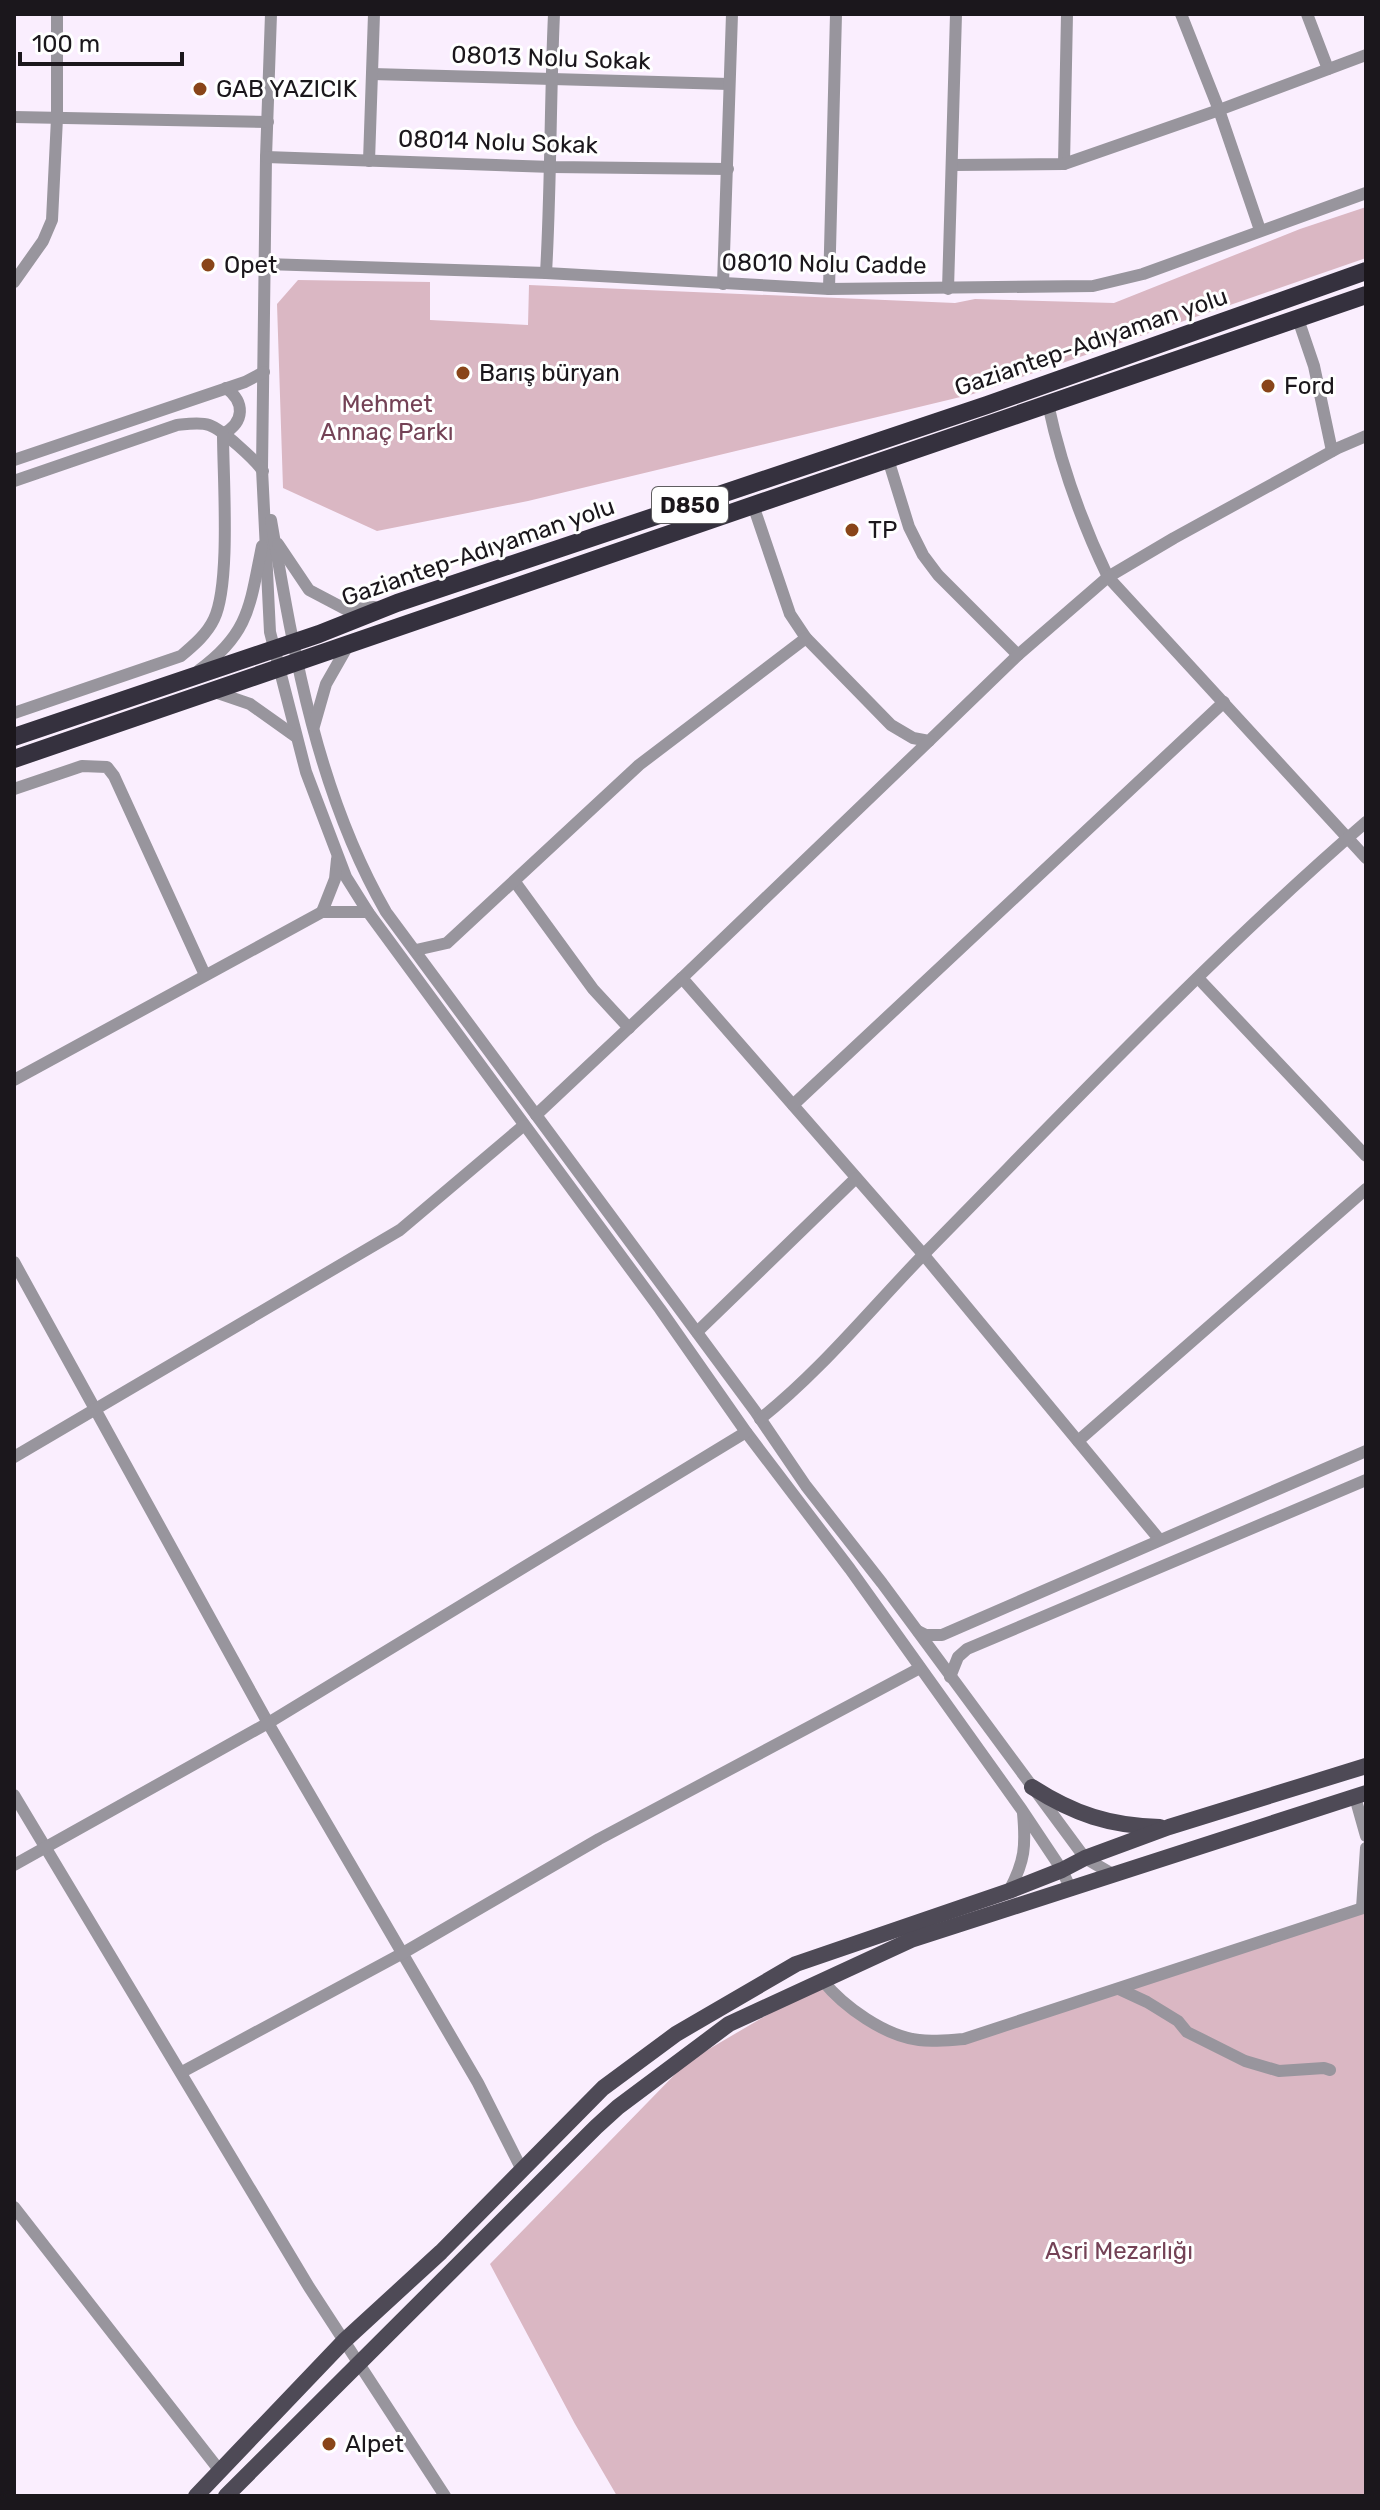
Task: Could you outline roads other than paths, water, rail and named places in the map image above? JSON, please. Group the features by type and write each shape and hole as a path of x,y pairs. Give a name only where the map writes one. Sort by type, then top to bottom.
{"highway":[{"name":"Gaziantep-Adıyaman yolu","path":"14,759 212,691 397,603 987,405 1366,271"},
{"name":"Gaziantep-Adıyaman yolu","path":"14,737 188,678 350,642 1366,295"}],"main road":[{"path":"196,2496 344,2341 441,2252 603,2088 676,2034 796,1964 1009,1891 1085,1858 1169,1827 1366,1766"},
{"path":"1032,1787 1082,1814 1126,1826 1169,1827"},
{"path":"226,2496 618,2107 729,2024 911,1940 1361,1795"}],"street":[{"path":"14,282 43,241 52,220 57,118 57,14"},
{"path":"271,14 262,469 270,632 286,655 314,726 339,815 361,866 386,912 697,1332 806,1486 918,1631 1085,1858 1114,1875"},
{"path":"369,161 374,14"},
{"path":"546,273 552,167 554,14"},
{"path":"723,284 732,14"},
{"path":"829,289 836,14"},
{"path":"948,289 956,14"},
{"path":"1064,164 1067,14"},
{"path":"1181,14 1219,110 1260,230"},
{"path":"1307,14 1328,69"},
{"path":"952,165 1064,164 1366,55"},
{"name":"08013 Nolu Sokak","path":"372,74 729,84"},
{"path":"14,117 268,122"},
{"name":"08014 Nolu Sokak","path":"266,157 552,167 728,169"},
{"name":"08010 Nolu Cadde","path":"265,264 546,273 829,289 1093,286 1143,274 1366,193"},
{"path":"1298,319 1314,366 1332,451"},
{"path":"14,460 226,388 264,372"},
{"path":"223,434 234,426 240,404 226,388"},
{"path":"1048,404 1083,524 1108,577 1366,858"},
{"path":"14,481 177,425 210,425 262,469 274,538 295,736 346,877 523,1126 850,1569 1022,1810 1062,1870 1071,1890"},
{"path":"14,713 181,656 199,641 215,618 221,587 224,561 223,434"},
{"path":"536,1115 1018,655 1108,577 1332,451 1366,436"},
{"path":"888,459 909,527 923,555 938,575 1018,655"},
{"path":"753,505 790,614 806,638 891,725 913,738 929,741"},
{"path":"188,678 221,654 238,633 254,590 265,527"},
{"path":"274,538 309,590 325,601 347,610 397,603"},
{"path":"416,950 447,943 639,765 806,638"},
{"path":"314,726 326,684 350,642"},
{"path":"212,691 250,704 295,736"},
{"path":"793,1105 1224,702"},
{"path":"14,789 82,766 107,767 114,776 205,975"},
{"path":"760,1419 791,1395 923,1254 1198,978 1366,822"},
{"path":"322,912 335,879 338,856"},
{"path":"515,882 593,989 629,1028"},
{"path":"14,1080 322,912 368,912"},
{"path":"682,978 923,1254 1159,1539"},
{"path":"1198,978 1366,1156"},
{"path":"14,1457 400,1230 523,1126"},
{"path":"697,1332 856,1178"},
{"path":"1078,1441 1366,1189"},
{"path":"14,1262 268,1723 478,2083 522,2170"},
{"path":"14,1865 268,1723 746,1432"},
{"path":"918,1631 926,1635 942,1635 1366,1451"},
{"path":"950,1677 958,1657 967,1649 1366,1480"},
{"path":"182,2072 403,1953 599,1839 920,1668"},
{"path":"14,1795 344,2341 445,2496"},
{"path":"1361,1795 1366,1836"},
{"path":"1009,1891 1019,1872 1026,1845 1022,1810"},
{"path":"823,1981 833,1993 890,2031 920,2040 964,2039 1364,1907 1366,1848"},
{"path":"1119,1989 1153,2005 1178,2021 1187,2032 1263,2068 1279,2071 1330,2070"},
{"path":"14,2207 220,2471"}],"place":[{"name":"GAB YAZICIK","path":"200,89"},
{"name":"Opet","path":"208,265"},
{"name":"Barış büryan","path":"463,373"},
{"name":"Ford","path":"1268,386"},
{"name":"TP","path":"852,530"},
{"name":"Alpet","path":"329,2444"}],"park label":[{"name":"Mehmet Annaç Parkı","path":"387,418"},
{"name":"Asri Mezarlığı","path":"1119,2251"}]}
